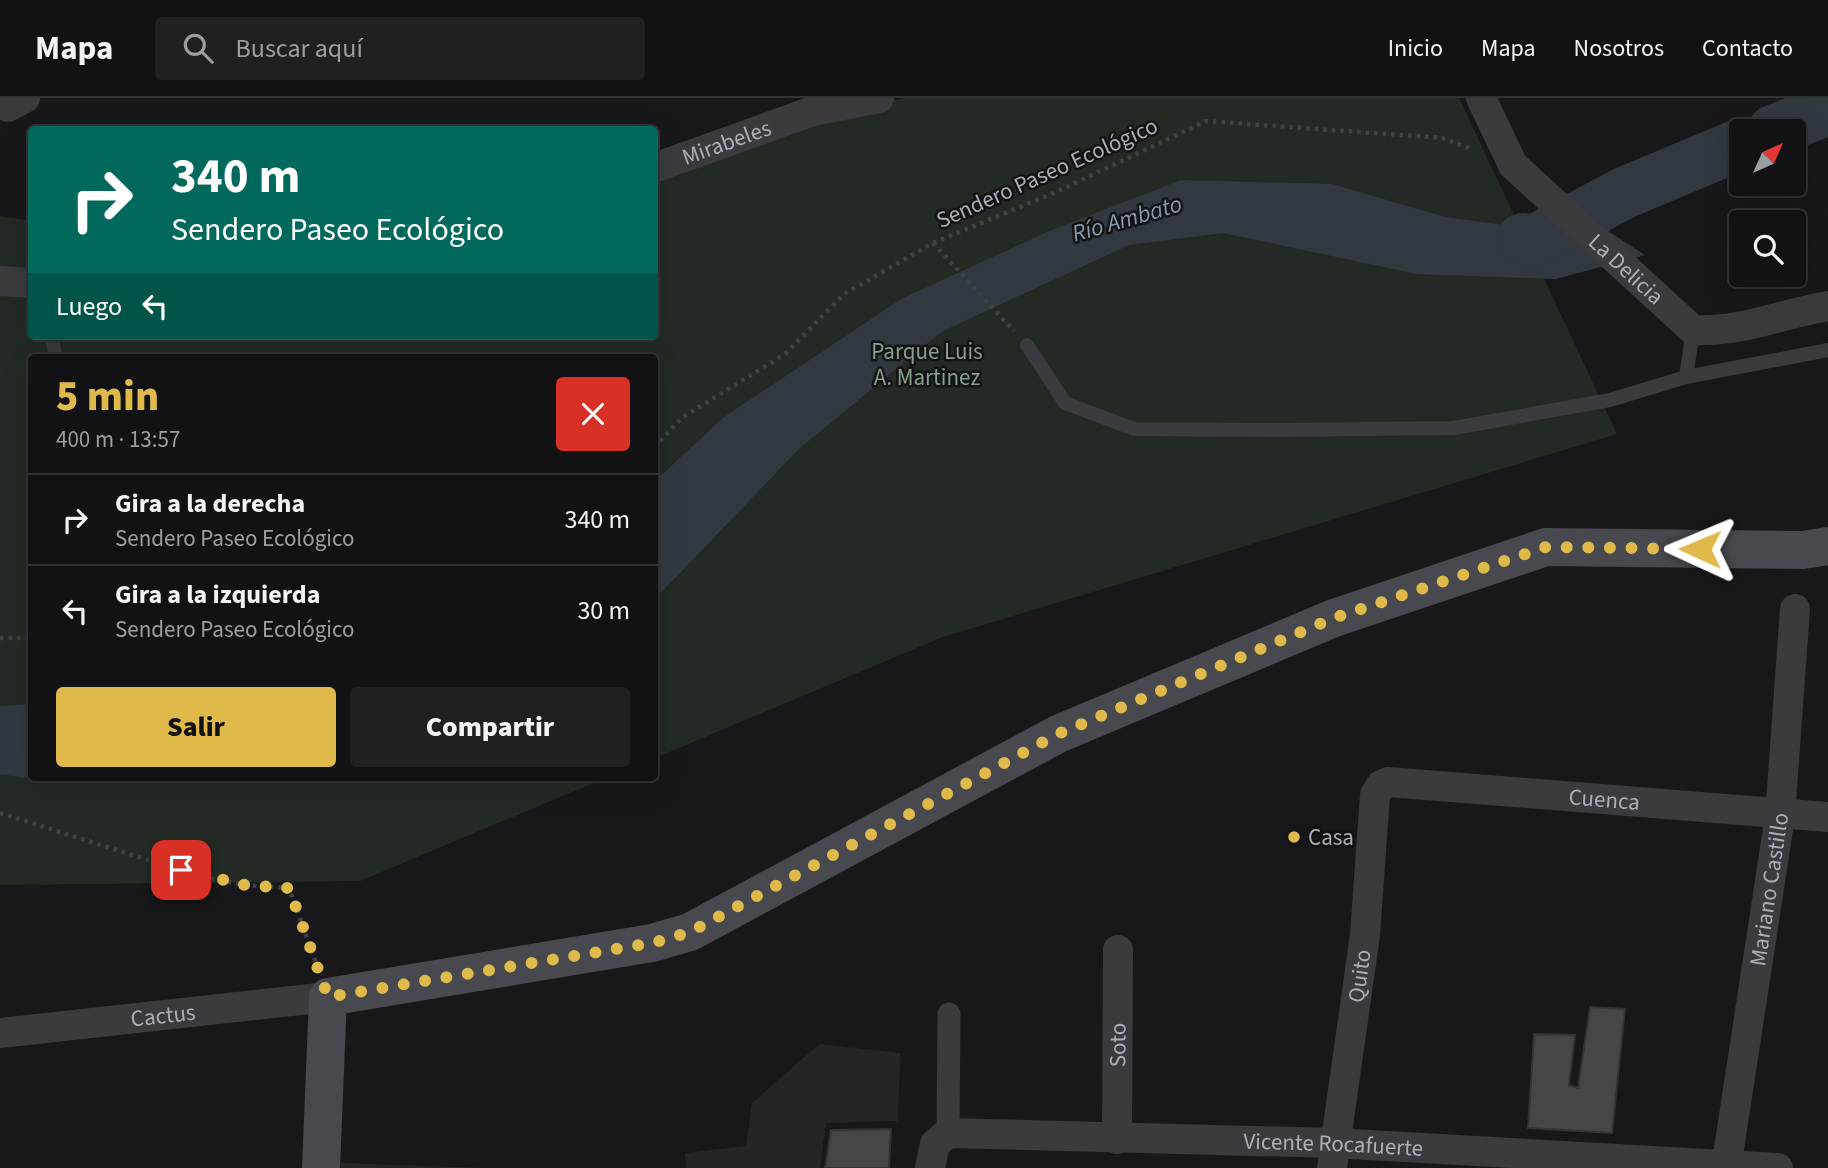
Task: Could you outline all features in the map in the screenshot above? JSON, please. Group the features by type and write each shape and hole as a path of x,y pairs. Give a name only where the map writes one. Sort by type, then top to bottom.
{"main road":[{"path":"321,1168 328,997 652,943 690,932 1058,734 1334,618 1546,547 1803,551 1828,546"}],"street":[{"name":"Mirabeles","path":"658,167 813,111 879,98"},
{"name":"La Delicia","path":"1481,98 1513,165 1686,324"},
{"path":"0,281 28,284"},
{"path":"1686,324 1724,331 1828,306"},
{"name":"Mariano Castillo","path":"1726,1166 1780,816 1795,609"},
{"name":"Cuenca","path":"1381,785 1388,782 1780,816 1828,817"},
{"name":"Quito","path":"1333,1155 1365,935 1375,795 1381,785"},
{"name":"Soto","path":"1117,1139 1118,950"},
{"name":"Cactus","path":"0,1034 328,997"},
{"path":"938,1148 949,1014"},
{"name":"Vicente Rocafuerte","path":"938,1148 1117,1139 1333,1155 1779,1168"}],"lane":[{"path":"1686,324 1686,376"},
{"path":"1027,345 1065,403 1134,429 1454,428 1610,400 1686,376 1828,350"}],"path":[{"name":"Sendero Paseo Ecológico","path":"658,443 682,417 785,354 844,294 933,243 1056,192 1206,121 1443,138 1513,165"},
{"path":"933,243 1027,345"},
{"path":"0,638 28,638"},
{"path":"0,813 202,877 245,885 289,888 328,997"}],"shaded area":[{"path":"819,1044 900,1053 898,1121 826,1123 820,1168 686,1168 685,1153 746,1146 752,1103"},
{"path":"341,1163 486,1168 341,1168"}],"green space":[{"name":"Parque Luis A. Martinez","path":"903,98 1459,98 1617,434 943,637 658,757 658,354 28,354 28,781 598,781 360,881 0,885 0,216 28,221 28,340 658,340 658,175 857,107"}],"water":[{"path":"1181,180 1332,184 1445,217 1534,229 1574,209 1645,255 1556,279 1417,274 1223,233 1129,245 941,332 800,448 658,596 658,478 724,417 901,299 1047,232"},
{"path":"28,704 28,778 0,774 0,706"}],"building":[{"path":"1590,1007 1625,1009 1612,1133 1528,1128 1534,1034 1575,1035 1569,1085 1578,1088"},
{"path":"891,1129 889,1168 825,1168 831,1130"}],"waterway":[{"name":"Río Ambato","path":"1803,119 1828,109"},
{"name":"Río Ambato","path":"1523,239 1534,241 1624,193 1729,149"}],"place":[{"name":"Casa","path":"1294,837"}],"route":[{"path":"181,870 245,885 289,888 328,997 652,943 690,932 1058,734 1334,618 1546,547 1700,549"}]}
